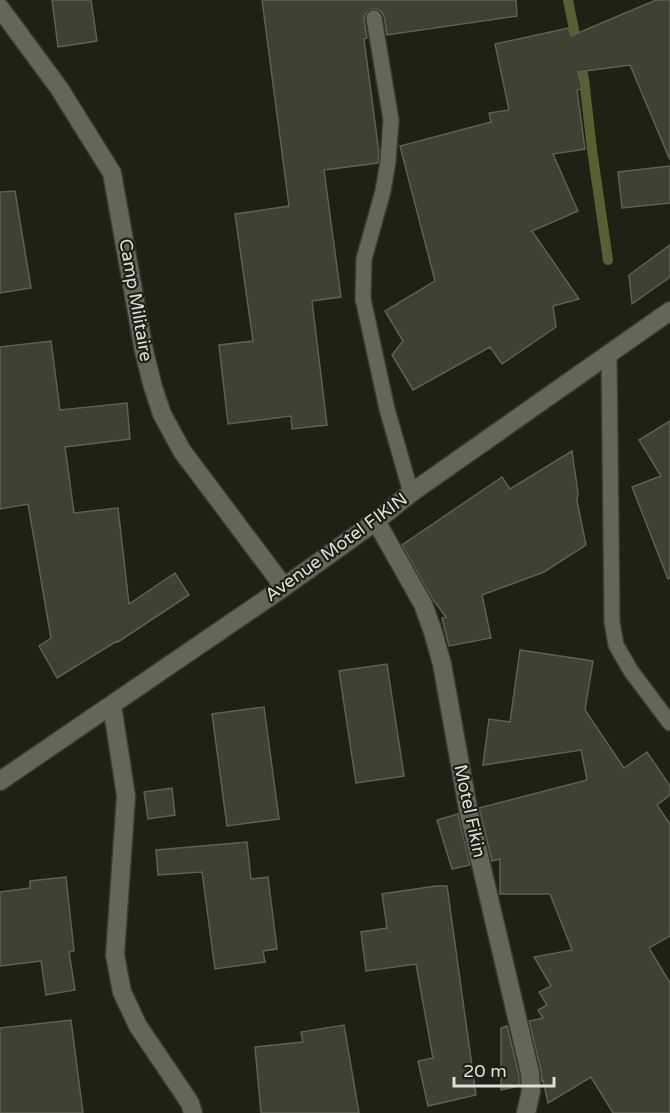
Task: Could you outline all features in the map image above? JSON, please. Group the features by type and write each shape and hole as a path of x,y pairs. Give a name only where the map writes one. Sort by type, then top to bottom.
{"street":[{"name":"Camp Militaire","path":"0,9 59,88 112,173 144,351 162,414 182,451 284,587"},
{"name":"Avenue Motel FIKIN","path":"0,781 284,587 411,493 670,311"},
{"name":"Motel Fikin","path":"376,520 423,604 434,632 468,808 530,1073 531,1091 526,1113"},
{"path":"112,705 126,796 115,955 122,992 138,1026 190,1103 193,1113"}],"lane":[{"path":"374,18 391,120 388,161 364,259 363,299 387,409 411,493"},
{"path":"609,353 612,622 616,645 670,723"}],"building":[{"path":"52,0 91,0 97,41 58,47"},
{"path":"262,0 516,0 517,16 387,35 381,11 372,9 365,14 367,38 364,39 379,153 378,163 324,170 341,297 312,301 327,425 292,429 291,416 228,424 219,345 253,341 235,214 289,206"},
{"path":"656,0 670,0 670,160 630,65 578,72 582,89 577,90 585,149 553,154 578,211 532,231 579,299 553,306 556,327 502,364 490,347 413,390 392,355 403,341 385,311 435,281 400,146 491,122 489,113 509,110 495,44 569,28 571,36"},
{"path":"670,166 670,203 622,208 618,172"},
{"path":"15,191 31,288 0,293 0,192"},
{"path":"670,245 670,277 632,304 629,275"},
{"path":"51,341 60,410 127,403 130,439 65,447 74,513 118,508 129,604 175,573 189,595 118,642 57,678 39,646 51,638 28,504 0,509 0,347"},
{"path":"670,421 670,578 668,579 632,487 661,476 639,440"},
{"path":"572,451 577,501 586,545 544,572 482,595 491,638 449,646 442,618 446,617 432,598 402,545 502,477 510,489"},
{"path":"520,650 593,661 585,710 624,768 647,752 670,786 670,795 657,805 670,824 670,936 649,948 670,983 670,1113 613,1113 591,1077 548,1103 529,1021 543,1018 538,1010 547,1005 539,992 551,986 534,957 572,950 550,894 500,894 500,859 492,861 479,808 587,780 581,750 483,765 489,719 510,722"},
{"path":"387,664 404,776 356,783 339,671"},
{"path":"264,707 279,819 227,826 212,714"},
{"path":"172,788 175,815 148,819 144,792"},
{"path":"458,814 470,865 452,869 437,820"},
{"path":"247,842 251,879 268,877 277,949 263,951 265,962 215,969 202,872 158,875 156,850"},
{"path":"66,877 74,951 69,952 75,990 46,995 41,961 0,966 0,892 30,888 30,881"},
{"path":"447,886 476,1095 428,1106 418,1061 433,1058 416,964 366,971 361,932 387,928 382,894"},
{"path":"71,1020 83,1113 0,1113 0,1028"},
{"path":"344,1025 359,1113 261,1113 255,1047 303,1042 301,1032"},
{"path":"507,1026 519,1075 519,1086 501,1090 501,1028"}],"waterway":[{"path":"568,0 584,79 608,260"}]}
